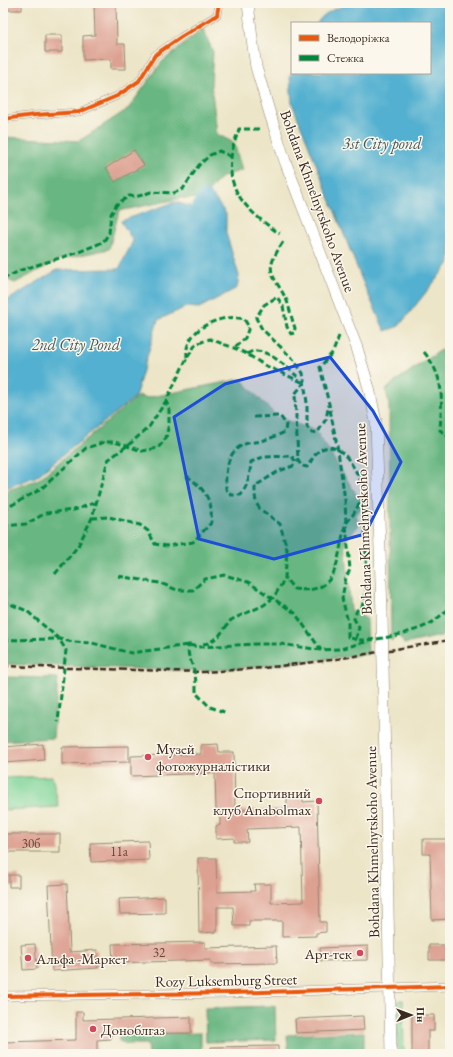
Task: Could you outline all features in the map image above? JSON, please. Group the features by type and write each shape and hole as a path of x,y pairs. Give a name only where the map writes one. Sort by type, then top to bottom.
{"main road":[{"name":"Bohdana Khmelnytskoho Avenue","path":"248,3 256,67 270,114 285,161 355,341 363,367 376,422 378,442 391,1054"}],"street":[{"path":"3,119 79,112 117,96 139,81 155,55 217,15 219,3"},
{"name":"Rozy Luksemburg Street","path":"3,996 231,993 450,986"}],"highlighted area":[{"path":"330,357 373,411 401,462 365,534 274,559 199,539 174,417 225,384"}],"green space":[{"path":"203,29 213,52 211,84 217,134 234,143 242,170 220,178 202,199 182,198 119,211 109,249 58,260 15,283 3,278 3,137 79,141 128,109 162,62"},
{"path":"450,344 450,634 404,644 399,634 391,641 389,405 386,390 394,382"},
{"path":"241,379 277,417 316,431 363,505 356,515 359,525 345,541 351,611 367,619 368,654 288,664 203,671 3,664 3,492 39,479 138,396 146,398"},
{"path":"3,677 58,678 53,738 3,741"},
{"path":"52,776 59,807 5,810 4,778"},
{"path":"403,1000 404,1054 398,1054 397,1002"},
{"path":"275,1006 276,1040 206,1042 205,1008"},
{"path":"364,1032 364,1054 294,1054 288,1048 287,1035"},
{"path":"201,1033 201,1054 148,1054 147,1044 128,1044 119,1041 119,1035"}],"water":[{"name":"3st City pond","path":"358,3 450,3 450,262 399,326 385,331 364,285 292,103 290,76 291,74 431,74 431,22 318,22 320,18 330,11"},
{"name":"2nd City Pond","path":"213,196 226,214 226,233 239,276 237,288 199,308 186,307 158,320 135,397 37,476 3,489 3,303 57,270 119,269 133,241 121,221 175,202 203,210"}],"building":[{"path":"3,3 22,3 22,10 3,10"},
{"path":"94,3 116,3 117,44 125,44 126,69 111,69 111,59 83,60 83,36 95,35"},
{"path":"45,35 62,35 62,52 45,52"},
{"path":"134,150 144,165 115,182 106,168"},
{"path":"43,744 44,760 3,763 3,747"},
{"path":"218,744 219,752 234,752 235,810 287,809 287,798 303,798 303,802 317,801 320,922 326,922 326,932 316,933 316,936 282,937 282,921 249,921 249,926 234,926 233,907 217,907 217,932 199,933 198,858 216,858 217,892 255,891 254,884 271,884 271,903 303,902 301,827 247,829 248,842 234,842 234,838 216,839 216,826 220,825 220,810 216,810 215,773 131,776 131,756 201,754 201,745"},
{"path":"129,746 129,762 62,764 62,747"},
{"path":"3,834 60,834 60,852 3,852"},
{"path":"423,839 450,839 450,853 448,853 450,919 432,920 430,854 423,854"},
{"path":"148,841 149,860 91,862 90,843"},
{"path":"9,875 19,875 19,887 9,887"},
{"path":"67,884 70,952 97,950 98,968 52,971 48,885"},
{"path":"165,897 165,913 120,914 119,899"},
{"path":"205,942 205,948 276,946 277,963 211,964 211,960 113,963 112,944"},
{"path":"35,944 37,969 23,970 21,945"},
{"path":"429,945 450,945 450,960 429,960"},
{"path":"368,946 368,960 321,961 320,948"},
{"path":"76,1012 83,1012 83,1020 191,1017 191,1033 111,1034 111,1039 97,1040 97,1054 3,1054 3,1042 76,1040"},
{"path":"412,1015 434,1015 434,1031 428,1031 428,1054 412,1054"},
{"path":"363,1016 364,1030 296,1033 295,1019"},
{"path":"278,1046 278,1054 211,1054 211,1047"}],"waterway":[{"path":"189,228 205,198"}],"railway":[{"path":"3,666 203,672 263,668 331,660 450,640"}],"marked path":[{"path":"259,129 239,129 231,158 233,182 237,192 250,210 267,225 280,233"},
{"path":"3,279 21,270 79,252 103,242 109,233 111,214 117,204 129,196 139,196 151,192 174,193 183,189 199,165 210,155 219,151 231,157"},
{"path":"283,242 271,267 274,278 287,301 295,328 294,333 291,334 287,327 283,306 277,297 264,305 256,318 262,329 293,359 303,373 307,403 307,427 312,433 318,432 326,419 329,404"},
{"path":"187,358 187,347 194,334 204,326 222,319 244,319 249,327 245,338 234,348"},
{"path":"339,336 333,352 320,367 338,451 345,500 350,570 346,577 342,598 348,622 348,637 357,640"},
{"path":"55,574 78,546 92,518 108,460 149,427 166,401 187,358 196,344 210,339 247,354 264,365 304,383"},
{"path":"247,354 253,351 260,351 267,354 298,377"},
{"path":"424,352 436,371 441,389 440,430 450,438"},
{"path":"254,417 280,416 286,424 285,432 267,439 248,443 236,450 232,455 227,468 226,489 231,495 241,495 248,479 251,462 263,457 292,456 295,461 293,466 279,471 255,486 256,503 260,509 280,524 287,549 285,578 294,589 309,590 321,587 328,581 334,572 345,526 355,511 365,491 354,468 342,453 336,449 328,447 320,450 307,467 302,466 298,461 295,394 304,383"},
{"path":"3,510 41,489 86,448 105,442 115,442 142,451 158,448 166,438 169,423 169,408 166,401"},
{"path":"92,518 109,517 140,525 148,531 155,544 167,546 193,542 211,523 211,509 204,491 194,481 186,476"},
{"path":"364,495 367,585 362,607 357,610 354,619 359,627 356,639 371,640 416,630 431,623 450,608"},
{"path":"3,526 26,524 46,513 74,510 97,502"},
{"path":"118,576 160,583 177,590 193,590 205,579 225,575 248,582 295,613 321,650"},
{"path":"203,644 209,643 219,636 231,620 264,605 274,597 285,578"},
{"path":"3,601 27,611 59,639 66,650 58,722"},
{"path":"3,640 59,639 73,642 92,643 131,653 188,645 199,647 280,644 321,650 340,649 369,641"},
{"path":"191,645 188,645 188,652 195,673 196,693 210,707 227,713"}],"cycle path":[{"path":"3,119 79,112 117,96 139,81 155,55 217,15 219,3"},
{"path":"3,996 231,993 450,986"}],"place":[{"name":"Музей фотожурналістики","path":"148,757"},
{"name":"Спортивний клуб Anabolmax","path":"319,801"},
{"name":"Арт-тек","path":"360,953"},
{"name":"Альфа -Маркет","path":"28,958"},
{"name":"Доноблгаз","path":"93,1029"}]}
